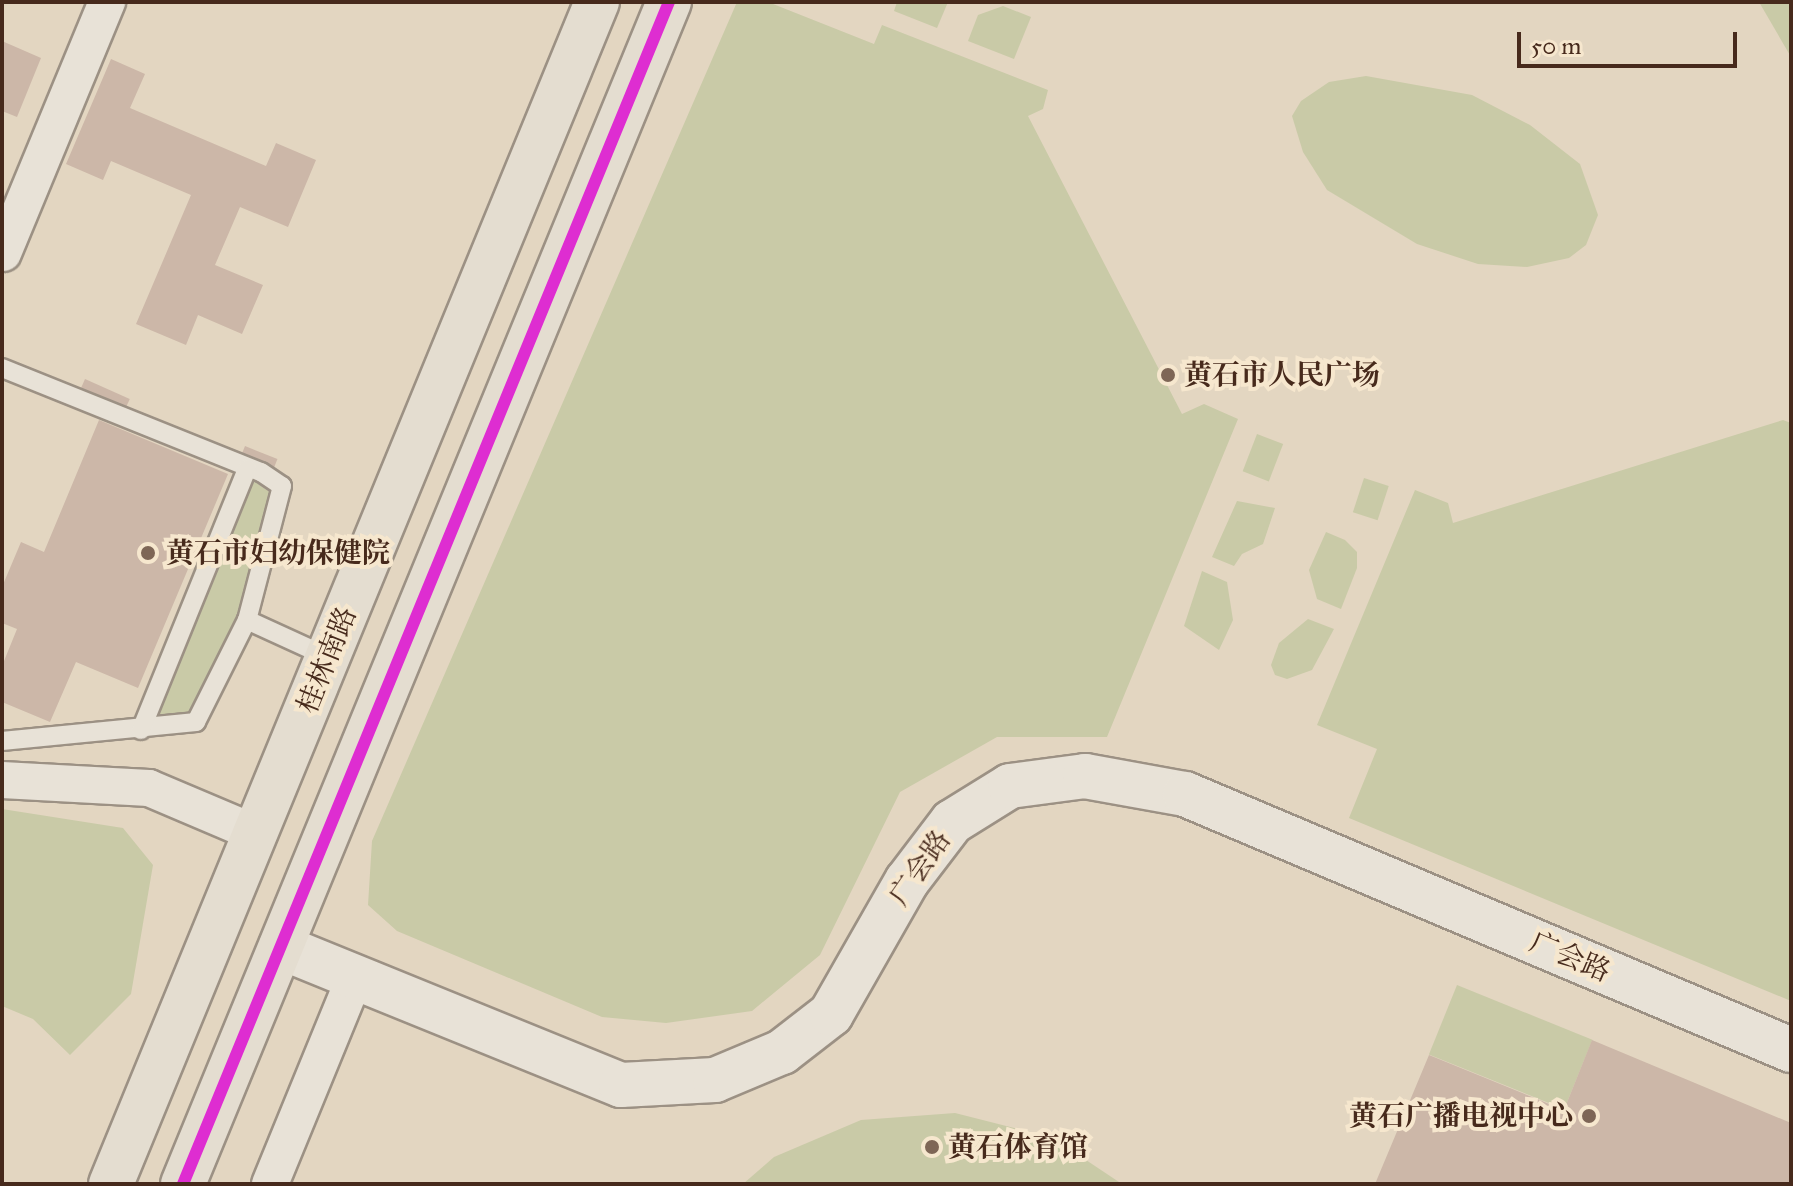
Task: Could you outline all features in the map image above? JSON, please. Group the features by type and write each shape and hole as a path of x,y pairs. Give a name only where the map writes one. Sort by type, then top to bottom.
{"main road":[{"name":"桂林南路","path":"111,1184 597,2"},
{"path":"183,1184 669,2"}],"street":[{"path":"3,253 107,2"},
{"name":"广会路","path":"281,947 621,1085 715,1080 782,1052 831,1014 907,881 952,822 1010,786 1085,776 1185,794 1791,1050"},
{"path":"2,780 149,788 255,833"},
{"path":"270,1184 354,979"}],"lane":[{"path":"2,368 282,486 247,620 196,722 141,730 2,741"},
{"path":"141,730 247,469"},
{"path":"247,620 328,657"}],"green space":[{"path":"737,2 768,2 874,44 882,25 1048,90 1043,109 1028,116 1182,414 1204,404 1238,419 1107,737 997,737 900,792 820,955 752,1011 666,1023 602,1017 397,931 368,905 372,841"},
{"path":"897,2 948,2 937,28 894,11"},
{"path":"1759,2 1791,2 1791,57"},
{"path":"1003,6 1031,17 1014,59 968,41 978,15"},
{"path":"1366,76 1472,95 1530,125 1580,164 1598,215 1586,245 1569,258 1527,267 1478,264 1417,244 1327,190 1303,152 1292,116 1301,101 1329,82"},
{"path":"1783,420 1791,423 1791,1001 1349,818 1377,749 1317,725 1415,490 1448,503 1453,523"},
{"path":"1257,434 1283,444 1269,481 1243,471"},
{"path":"1364,478 1389,486 1378,520 1353,512"},
{"path":"254,481 271,493 240,609 193,712 156,719"},
{"path":"1237,501 1275,508 1263,544 1242,554 1234,566 1212,557"},
{"path":"1326,532 1345,540 1357,552 1357,568 1341,609 1317,599 1309,570"},
{"path":"1202,571 1227,582 1233,620 1219,650 1184,626"},
{"path":"1308,619 1334,629 1312,670 1287,679 1275,675 1271,665 1279,643"},
{"path":"2,809 123,828 153,865 131,994 70,1055 33,1019 2,1006"},
{"path":"1457,985 1592,1040 1564,1109 1429,1055"},
{"name":"黄石体育馆","path":"955,1113 1053,1138 1122,1184 743,1184 774,1157 861,1120"}],"building":[{"path":"2,41 41,58 17,117 2,111"},
{"path":"111,59 145,74 130,108 266,166 276,143 316,160 288,227 240,207 215,265 263,285 242,334 198,315 186,345 136,324 191,195 111,161 103,180 66,164"},
{"path":"85,379 130,399 124,411 80,391"},
{"path":"99,420 228,474 138,688 76,662 50,722 2,702 2,666 17,629 2,623 2,587 21,542 44,552"},
{"path":"245,446 277,459 273,471 240,458"},
{"name":"黄石广播电视中心","path":"1592,1040 1791,1123 1791,1184 1375,1184 1429,1055 1564,1110"}],"transit line":[{"path":"183,1184 669,2"}],"place":[{"name":"黄石市人民广场","path":"1168,375"},
{"name":"黄石市妇幼保健院","path":"148,553"},
{"name":"黄石广播电视中心","path":"1589,1116"},
{"name":"黄石体育馆","path":"932,1147"}]}
